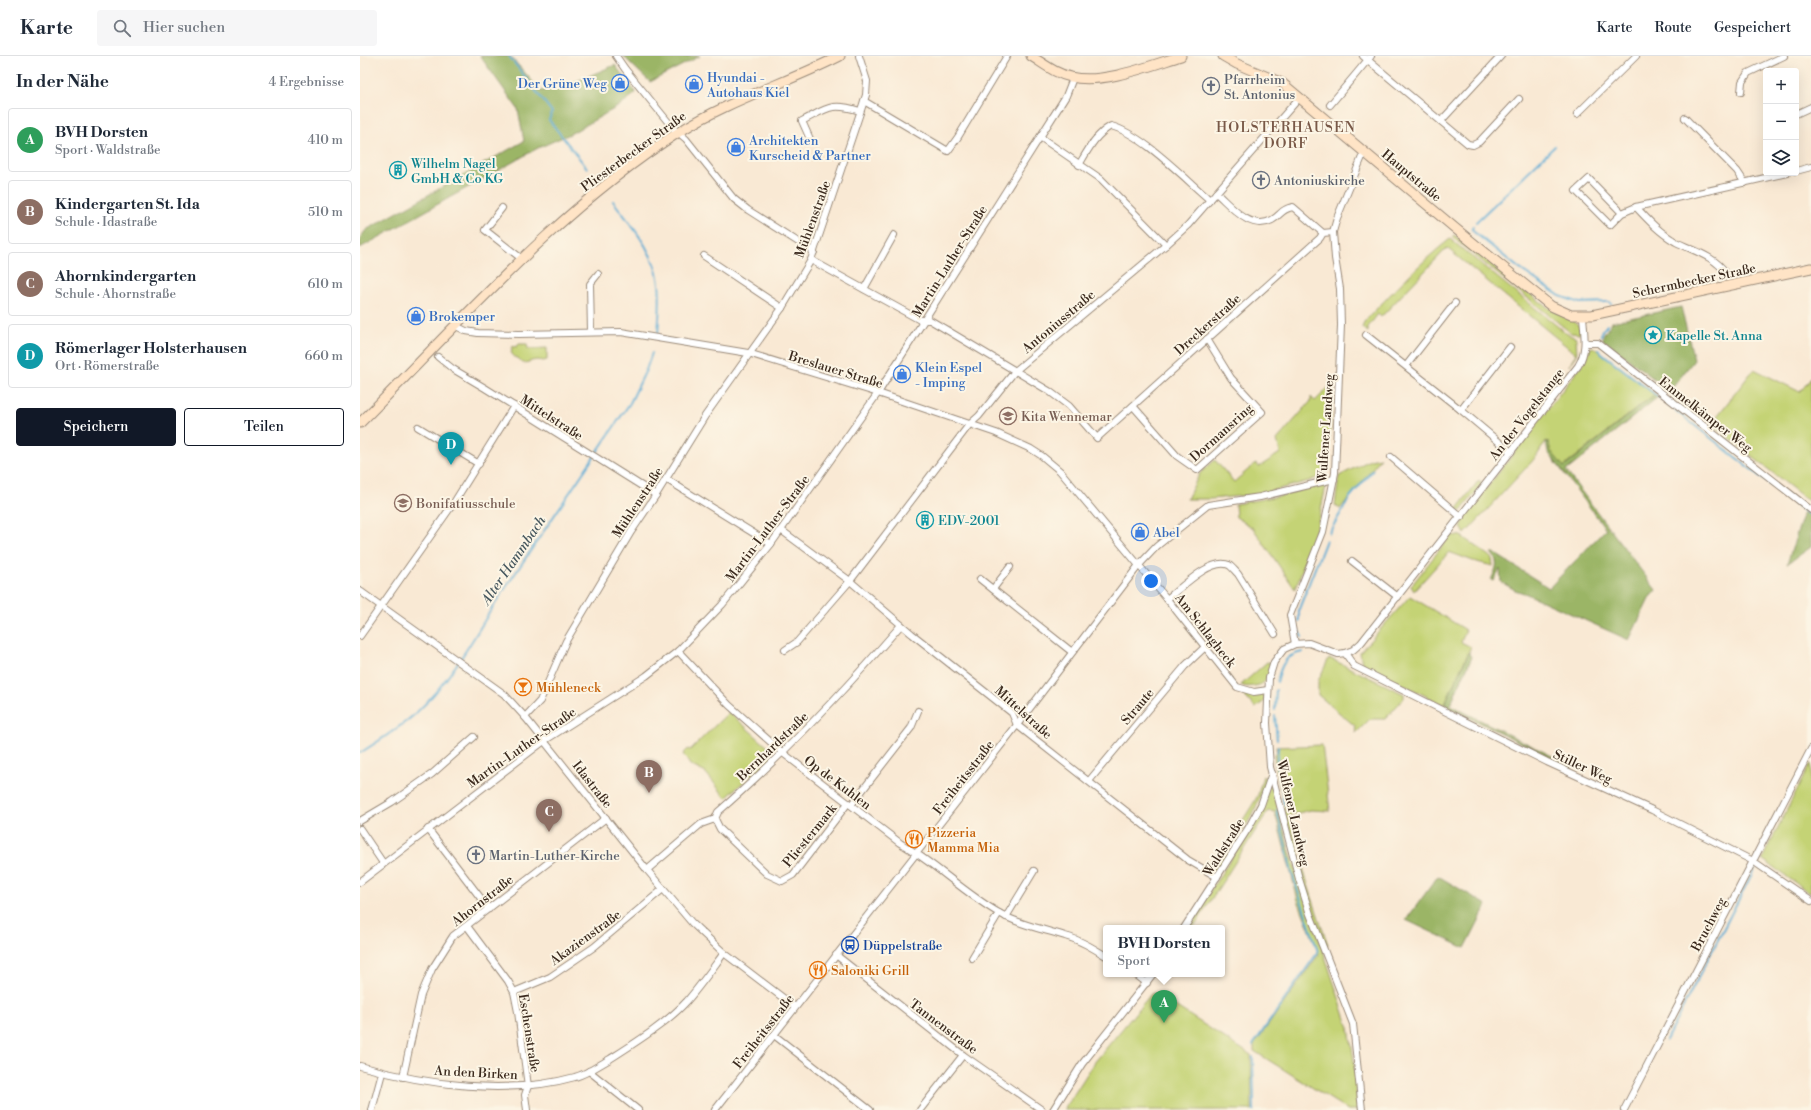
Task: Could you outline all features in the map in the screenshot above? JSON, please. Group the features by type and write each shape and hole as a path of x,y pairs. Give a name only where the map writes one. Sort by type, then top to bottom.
{"main road":[{"name":"Pliesterbecker Straße","path":"360,423 522,259 575,210 678,132 724,107 840,56"},
{"path":"1031,56 1054,71 1073,78 1090,79 1156,65 1181,56"},
{"name":"Hauptstraße","path":"1223,56 1254,71 1279,80 1551,306 1565,313 1583,316"},
{"name":"Schermbecker Straße","path":"1583,316 1811,268"}],"street":[{"path":"616,56 672,128 686,139 734,199 748,210 814,252"},
{"name":"Mühlenstraße","path":"525,717 540,701 566,641 631,532 656,496 705,416 748,353 782,308 811,260 864,101 867,81 859,56"},
{"path":"864,101 948,151 1007,56"},
{"path":"1441,121 1501,56"},
{"path":"1577,114 1636,56"},
{"path":"1741,92 1742,82 1748,73 1784,56"},
{"path":"1330,105 1367,58 1468,144 1473,146 1479,142 1518,99"},
{"name":"Martin-Luther-Straße","path":"360,882 544,741 646,676 678,651 722,605 771,544 878,393 1066,96 1073,78"},
{"name":"Antoniusstraße","path":"785,650 797,642 850,580 969,425 979,416 1015,371 1188,225 1300,97"},
{"path":"810,139 802,121 832,106 843,106 860,111"},
{"path":"1799,113 1811,107"},
{"path":"1685,118 1737,171 1745,183"},
{"path":"1079,165 1102,131 1110,126 1121,128 1152,150 1210,200"},
{"path":"1040,136 1079,165 1101,179 1166,245"},
{"name":"Wulfener Landweg","path":"1362,1110 1353,1024 1310,914 1301,886 1272,773 1267,723 1268,690 1274,662 1284,649 1295,644 1290,615 1323,532 1334,479 1341,325 1340,289 1333,232 1337,218 1364,152"},
{"path":"1799,170 1811,168"},
{"path":"1622,213 1589,178 1576,191 1610,225 1622,213 1636,207 1774,176"},
{"path":"1216,193 1243,217 1252,222 1261,223 1272,220 1284,209 1293,207 1323,233 1333,232"},
{"path":"1636,207 1654,227 1675,241 1715,260 1726,273"},
{"path":"502,208 485,230 522,259"},
{"name":"Dreckerstraße","path":"1015,371 1049,391 1069,406 1097,438 1320,238 1323,233"},
{"path":"864,289 894,235"},
{"path":"704,256 782,308"},
{"path":"811,260 920,320 930,320 1015,371"},
{"path":"591,332 590,284 598,274"},
{"path":"1406,366 1456,304"},
{"name":"An der Vogelstange","path":"1345,653 1354,650 1361,643 1578,366 1583,358 1585,343 1583,316"},
{"name":"Breslauer Straße","path":"456,326 466,331 485,333 518,334 621,332 748,353 878,393 996,433 1024,445 1042,456 1060,471"},
{"path":"1366,335 1461,410 1511,452"},
{"name":"Dormansring","path":"1132,406 1178,456 1197,470 1252,422 1262,412 1231,378 1207,339"},
{"name":"Emmelkämper Weg","path":"1585,343 1598,343 1811,510"},
{"path":"1461,410 1510,347"},
{"name":"Mittelstraße","path":"438,357 453,369 656,496"},
{"path":"360,636 380,605 453,504 514,406"},
{"path":"418,426 479,464"},
{"path":"1391,457 1461,517"},
{"name":"Am Schlagheck","path":"1060,471 1167,599 1237,687 1254,692 1268,690"},
{"path":"666,479 771,544"},
{"name":"Freiheitsstraße","path":"716,1110 795,1007 1017,725 1139,565 1157,546 1208,505 1260,497 1334,479"},
{"name":"Mittelstraße","path":"781,530 850,580 901,625 1012,713 1017,725 1188,860 1217,877"},
{"path":"1352,561 1398,597"},
{"path":"1167,599 1211,565 1221,563 1230,566 1238,574 1275,634"},
{"path":"993,589 1010,568"},
{"path":"980,579 1072,652"},
{"name":"Idastraße","path":"360,591 504,694 525,717 647,870 692,923 724,953 795,1007"},
{"name":"Bernhardstraße","path":"647,870 701,824 715,819 718,812 783,753 845,690 901,625"},
{"path":"1295,644 1309,643 1338,654 1345,653"},
{"name":"Straute","path":"1089,781 1185,666 1205,647"},
{"name":"Op de Kuhlen","path":"678,651 729,705 783,753 900,843 917,853 977,900 1006,917 1066,936 1103,954"},
{"name":"Stiller Weg","path":"1345,653 1354,666 1547,762 1652,810 1753,861 1811,900"},
{"name":"Pliestermark","path":"715,819 720,829 767,874 782,881 793,875 911,728 918,711"},
{"path":"360,821 392,802 432,774 474,737"},
{"name":"Bruchweg","path":"1624,1110 1811,749"},
{"name":"Waldstraße","path":"1186,925 1261,805 1272,773"},
{"name":"Ahornstraße","path":"403,1077 421,994 432,969 453,936 606,818"},
{"path":"360,829 383,863"},
{"path":"428,829 489,909"},
{"path":"1006,917 1034,871"},
{"name":"Akazienstraße","path":"514,992 550,977 594,948 663,889"},
{"path":"972,958 1000,913"},
{"name":"Eschenstraße","path":"467,926 508,981 514,992 528,1086 525,1095 527,1110"},
{"name":"An den Birken","path":"360,1066 382,1073 403,1077 443,1083 485,1086 528,1086 576,1077 589,1071 645,1036 686,1001 724,953"},
{"name":"Tannenstraße","path":"836,955 963,1055 1042,1110"},
{"path":"1140,977 1147,983"},
{"path":"1053,1110 1090,1054 1151,977"},
{"path":"774,1035 870,1110"},
{"path":"920,1110 963,1055"},
{"path":"589,1071 638,1110"},
{"path":"372,1110 382,1073"}],"green space":[{"path":"480,56 510,56 541,91 560,88 615,65 636,93 619,106 570,134 538,148 360,248 360,238 366,230 524,141 518,109"},
{"path":"623,56 700,56 650,82"},
{"path":"1454,235 1546,306 1576,323 1580,329 1580,334 1571,333 1452,237"},
{"path":"1450,239 1567,334 1576,338 1577,355 1569,366 1576,354 1447,248 1381,317 1378,314 1368,327 1368,332 1362,328 1364,322 1406,279 1427,258"},
{"path":"1681,307 1694,360 1670,391 1603,340 1603,336 1612,322"},
{"path":"519,344 527,344 528,349 547,348 547,360 537,360 526,363 522,362 514,357 511,352 513,346 516,347"},
{"path":"1593,347 1655,394 1563,467 1550,450 1549,442 1546,441 1536,457 1465,534 1461,527 1466,515 1581,366 1589,349"},
{"path":"1754,369 1800,392 1811,378 1811,503 1711,424"},
{"path":"1334,382 1327,468 1322,476 1260,494 1211,499 1187,499 1200,473 1215,460 1234,482 1256,463 1259,467 1280,453 1277,440 1311,401 1311,397 1315,401"},
{"path":"1655,394 1658,397 1566,471 1656,590 1650,597 1629,640 1515,590 1501,582 1500,569 1493,581 1491,580 1496,566 1496,559 1491,553 1494,553 1549,588 1606,529 1548,452 1546,442 1549,442 1550,450 1564,467"},
{"path":"1381,458 1340,509 1335,505 1339,476 1370,460"},
{"path":"1479,480 1482,484 1461,511 1456,510"},
{"path":"1322,483 1326,486 1315,536 1295,589 1253,528 1236,517 1235,504 1285,495"},
{"path":"1804,512 1811,517 1811,547 1787,564"},
{"path":"1451,535 1461,536 1489,556 1492,559 1493,566 1473,561 1449,552 1414,591 1411,586"},
{"path":"1410,596 1466,630 1461,642 1471,647 1444,705 1362,664 1360,652"},
{"path":"1469,652 1472,657 1450,705 1572,766 1572,768 1444,705"},
{"path":"1329,658 1404,694 1404,698 1385,719 1370,719 1356,733 1355,726 1318,695 1318,681"},
{"path":"1267,662 1271,663 1268,676 1262,684 1251,686 1241,685"},
{"path":"1262,692 1266,700 1255,708 1242,693"},
{"path":"729,712 770,749 772,754 770,758 726,798 706,773 690,765 683,754 688,749 690,750"},
{"path":"1322,745 1330,811 1311,810 1289,815 1297,848 1328,945 1325,946 1295,855 1276,771 1274,754 1277,753 1276,747"},
{"path":"1811,764 1811,894 1762,859"},
{"path":"1263,776 1267,780 1253,814 1220,867 1216,871 1212,869 1258,795"},
{"path":"1272,781 1288,846 1349,1028 1354,1061 1358,1110 1348,1110 1254,1051 1254,1045 1319,954 1298,900 1275,812 1268,811 1195,925 1189,925 1252,825"},
{"path":"1438,876 1487,905 1465,948 1406,920"},
{"path":"1155,993 1251,1055 1252,1110 1064,1110 1094,1063 1151,994"}],"waterway":[{"name":"Alter Hammbach","path":"509,56 552,112 549,120 587,168"},
{"path":"1476,222 1555,146"},
{"name":"Alter Hammbach","path":"613,201 642,240 653,261 657,273 660,296 658,334"},
{"path":"1473,226 1472,229 1474,232 1520,269 1560,296 1580,303 1610,302 1611,304"},
{"path":"1601,336 1607,325"},
{"path":"1598,350 1811,516"},
{"name":"Alter Hammbach","path":"360,753 395,730 415,714 448,677 492,608 630,403 646,370 652,353"},
{"path":"1329,533 1350,497 1373,470"},
{"path":"1299,622 1299,609 1326,540"},
{"path":"1298,630 1302,637"},
{"path":"1277,682 1282,666 1288,658 1297,653 1303,652"},
{"path":"1275,710 1276,690"},
{"path":"1275,716 1277,740"},
{"path":"1278,747 1277,759 1284,804"},
{"path":"1253,1045 1318,952 1292,873 1277,810"},
{"path":"1666,1040 1755,868"},
{"path":"1253,1057 1254,1110"}],"place":[{"name":"Der Grüne Weg","path":"620,83"},
{"name":"Hyundai - Autohaus Kiel","path":"694,84"},
{"name":"Pfarrheim St. Antonius","path":"1211,86"},
{"name":"Architekten Kurscheid & Partner","path":"736,147"},
{"name":"Wilhelm Nagel GmbH & Co KG","path":"398,170"},
{"name":"Antoniuskirche","path":"1261,180"},
{"name":"Brokemper","path":"416,316"},
{"name":"Kapelle St. Anna","path":"1653,335"},
{"name":"Klein Espel - Imping","path":"902,374"},
{"name":"Kita Wennemar","path":"1008,416"},
{"name":"Römerlager Holsterhausen","path":"451,465"},
{"name":"Bonifatiusschule","path":"403,503"},
{"name":"EDV-2001","path":"925,520"},
{"name":"Abel","path":"1140,532"},
{"name":"Mühleneck","path":"523,687"},
{"name":"Kindergarten St. Ida","path":"649,793"},
{"name":"Ahornkindergarten","path":"549,832"},
{"name":"Pizzeria Mamma Mia","path":"914,839"},
{"name":"Martin-Luther-Kirche","path":"476,855"},
{"name":"Düppelstraße","path":"850,945"},
{"name":"Saloniki Grill","path":"818,970"},
{"name":"BVH Dorsten","path":"1164,1023"}],"district":[{"name":"HOLSTERHAUSEN DORF","path":"1286,136"}]}
